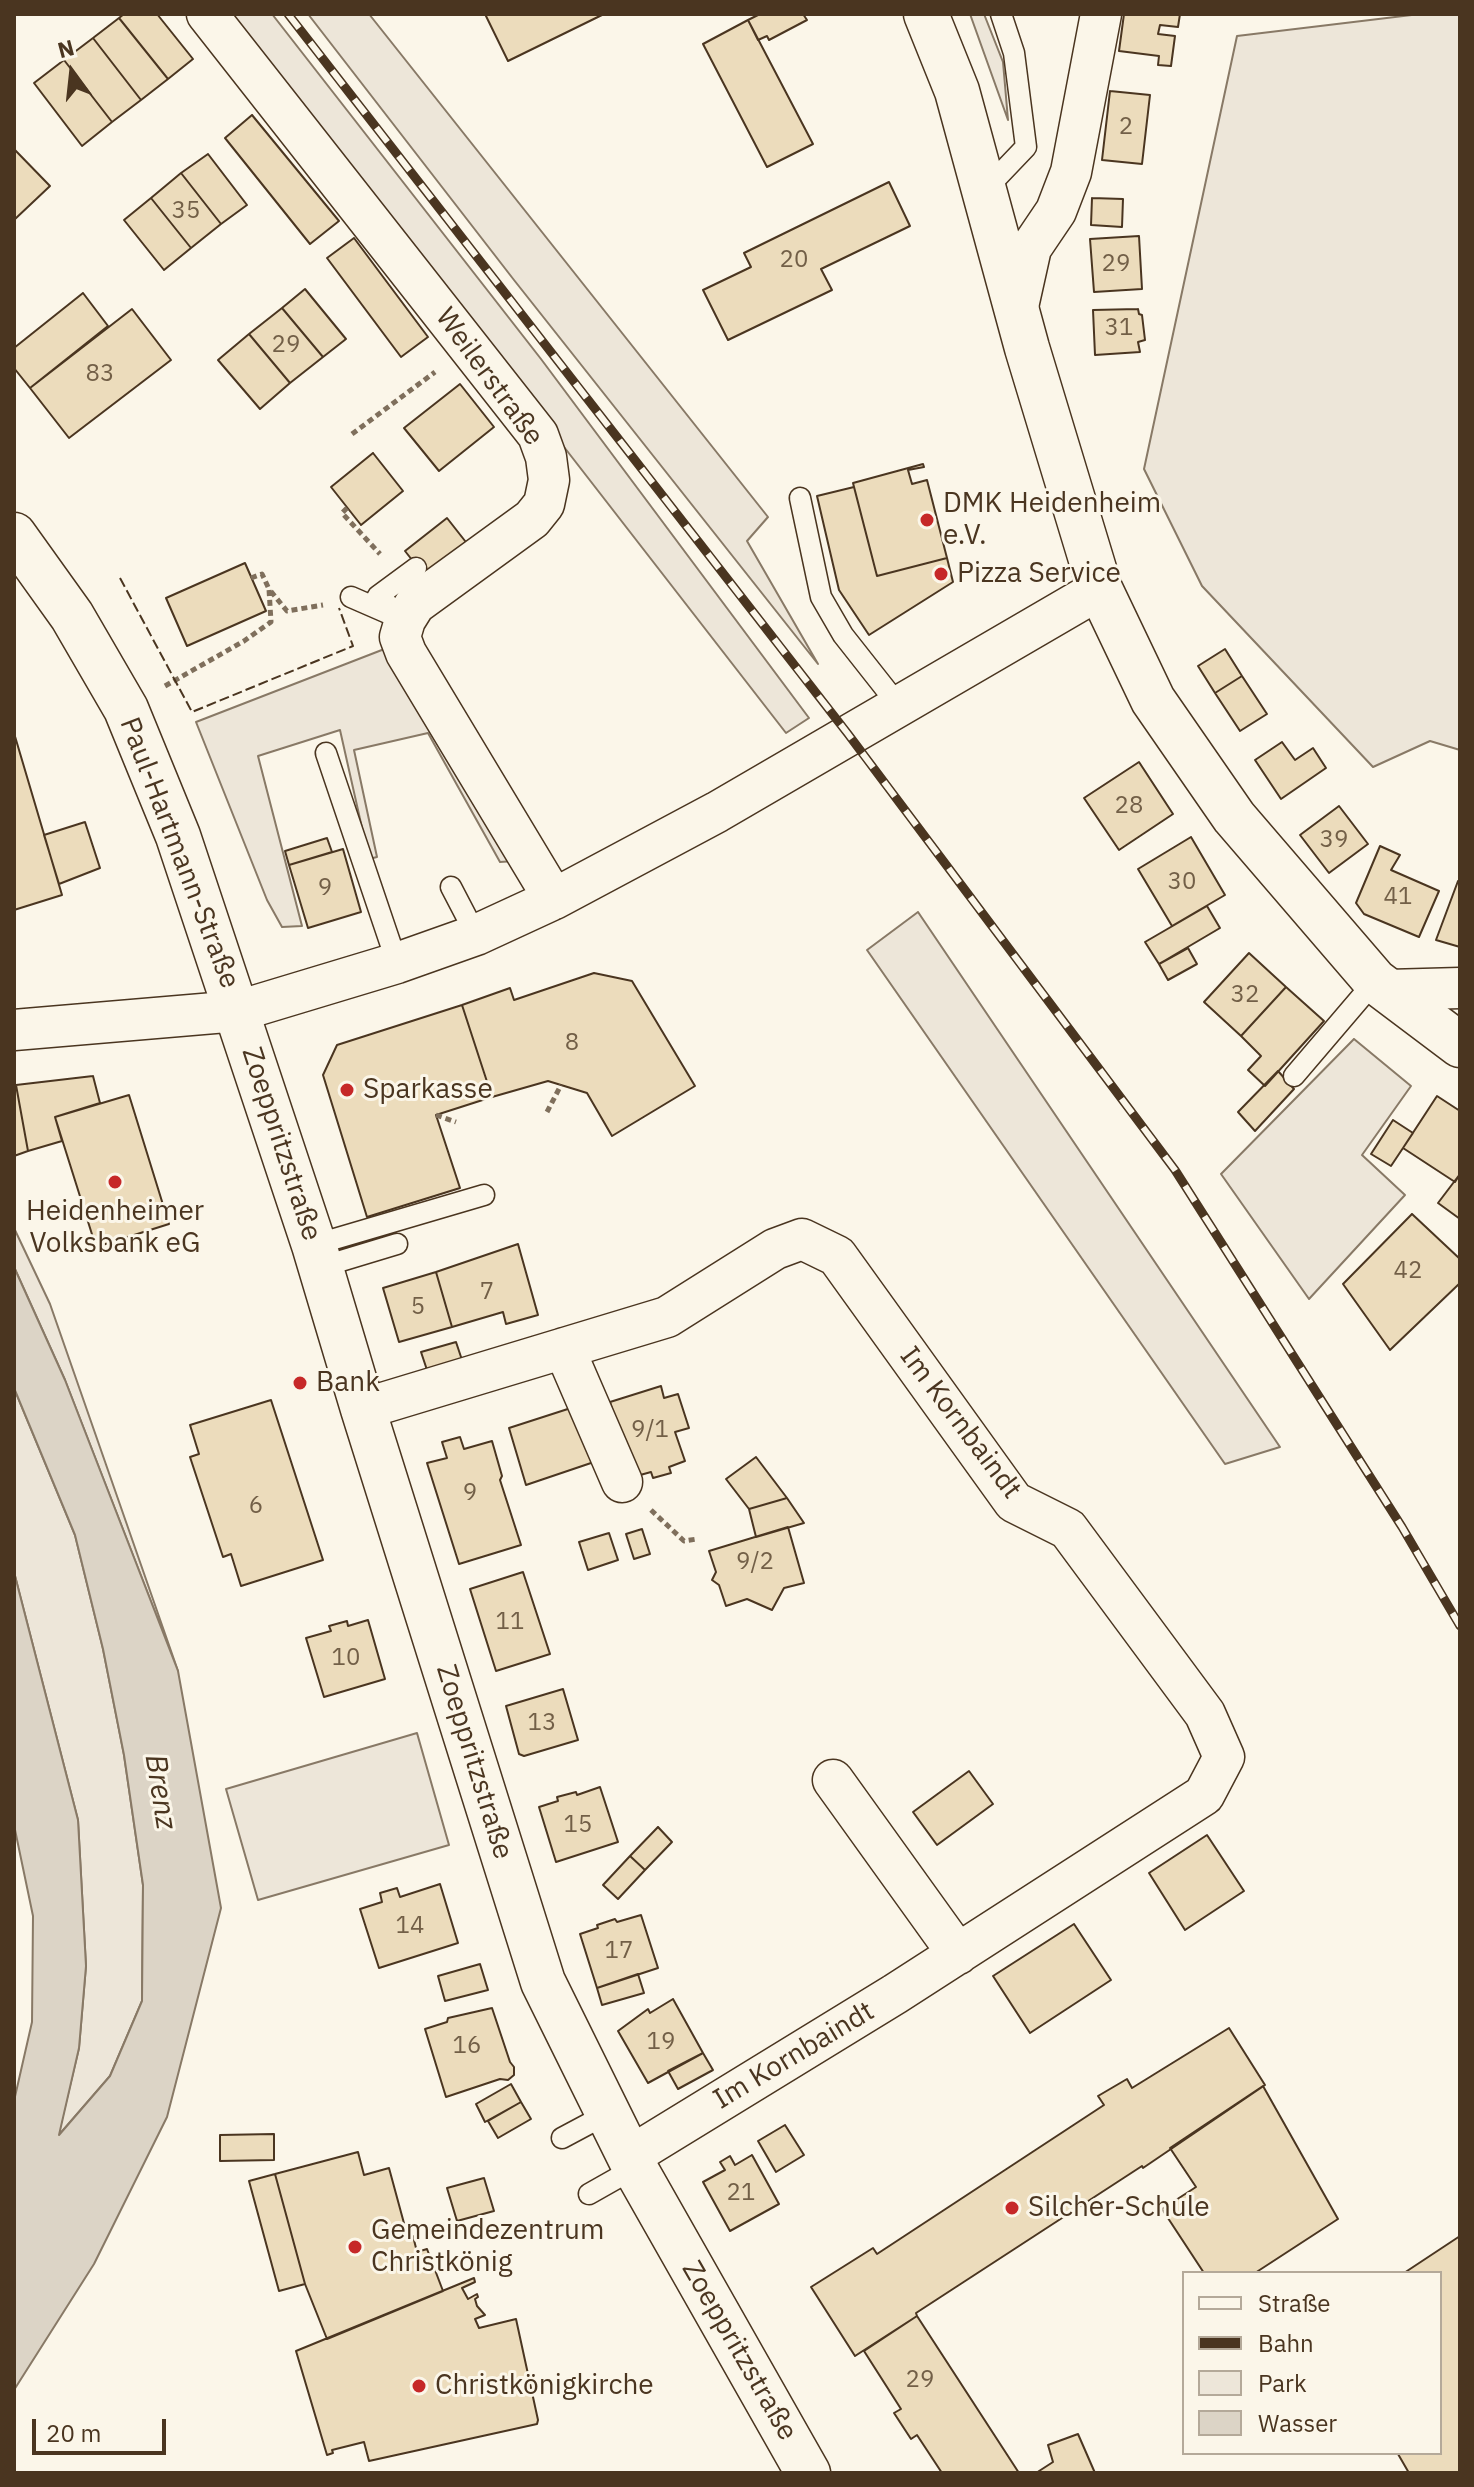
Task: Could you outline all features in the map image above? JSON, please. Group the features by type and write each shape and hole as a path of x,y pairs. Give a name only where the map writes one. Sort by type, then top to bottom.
{"main road":[{"path":"926,14 957,91 1017,311 1100,589 1153,700 1225,804 1303,899 1382,986 1460,1045"},
{"name":"Paul-Hartmann-Straße","path":"14,535 72,616 126,709 178,836 238,1011"},
{"name":"Zoeppritzstraße","path":"238,1011 318,1256 543,1982 632,2162 808,2473"}],"street":[{"name":"Weilerstraße","path":"207,14 470,346 538,435 546,457 549,480 544,504 532,519 415,604 405,620"},
{"path":"1017,311 1031,248 1056,211 1071,172 1101,14"},
{"path":"14,1030 238,1011 397,963 476,935 554,899 717,812 1100,589"},
{"path":"405,620 400,637 406,653 554,899"},
{"path":"1382,986 1449,988"},
{"name":"Im Kornbaindt","path":"363,1409 667,1317 775,1249 802,1239 837,1256 1014,1502 1068,1529 1205,1714 1224,1757 1204,1795 632,2162"},
{"path":"564,1348 622,1482"},
{"path":"833,1780 958,1954"}],"lane":[{"path":"984,191 1026,147 1014,53 1001,14"},
{"path":"800,498 821,597 843,635 899,706"},
{"path":"405,620 378,596 408,573"},
{"path":"351,597 405,620"},
{"path":"326,753 397,963"},
{"path":"451,887 476,935"},
{"path":"1294,1076 1382,986"},
{"path":"318,1256 484,1195"},
{"path":"318,1256 397,1244"},
{"path":"562,2138 607,2114"},
{"path":"589,2194 632,2162"}],"path":[{"path":"352,434 470,346"},
{"path":"347,508 342,513 408,573"},
{"path":"251,578 262,574 269,589 287,611 351,597"},
{"path":"126,709 244,641 271,622 269,589"},
{"path":"547,1112 561,1085"},
{"path":"436,1115 456,1122"},
{"path":"622,1482 684,1541 697,1539"}],"green space":[{"path":"228,14 272,14 541,359 809,718 786,733"},
{"path":"308,14 369,14 768,517 747,541 818,664 514,280"},
{"path":"970,14 984,14 1003,62 1008,120"},
{"path":"1420,14 1460,14 1460,750 1430,741 1373,767 1202,586 1144,469 1237,36"},
{"path":"387,648 515,861 500,862 428,733 354,750 377,857 369,859 340,730 258,756 302,926 282,927 267,900 196,722"},
{"path":"918,912 1280,1447 1225,1464 867,950"},
{"path":"1354,1039 1411,1086 1362,1155 1405,1195 1309,1299 1221,1174"},
{"path":"14,1228 50,1304 178,1671 65,1380 14,1267"},
{"path":"14,1388 75,1535 103,1649 124,1755 143,1885 142,2001 110,2076 58,2136 79,2048 86,1966 78,1820 14,1572"},
{"path":"417,1733 449,1845 258,1900 226,1789"}],"water":[{"name":"Brenz","path":"14,1267 65,1380 178,1671 221,1908 167,2117 94,2264 14,2390 14,2101 32,2022 33,1916 14,1825 14,1572 78,1820 86,1966 79,2048 59,2135 110,2076 142,2001 143,1885 124,1755 103,1649 75,1535 14,1388"}],"building":[{"path":"124,14 157,14 193,59 168,79 119,18"},
{"path":"485,14 604,14 508,61"},
{"path":"760,14 803,14 807,20 769,40 767,36 758,40 748,20"},
{"path":"1124,14 1180,14 1178,27 1160,25 1158,34 1175,36 1171,66 1158,65 1159,56 1119,51"},
{"path":"119,18 168,79 141,100 93,38"},
{"path":"748,20 813,144 767,167 703,44"},
{"path":"93,38 141,100 112,122 64,60"},
{"path":"64,60 112,122 82,146 34,83"},
{"path":"1110,91 1150,95 1142,164 1102,160"},
{"path":"252,115 339,221 310,244 225,138"},
{"path":"14,149 50,186 14,220"},
{"path":"208,154 247,205 221,224 181,173"},
{"path":"181,173 221,224 191,248 151,198"},
{"path":"889,182 910,226 821,269 832,290 728,340 703,290 751,267 744,253"},
{"path":"151,198 191,248 164,270 124,220"},
{"path":"1092,198 1123,199 1122,227 1091,225"},
{"path":"1139,236 1142,289 1094,292 1090,239"},
{"path":"354,238 428,337 401,357 327,258"},
{"path":"305,289 346,339 323,357 282,308"},
{"path":"83,293 108,326 30,388 14,368 14,348"},
{"path":"282,308 323,357 290,383 249,334"},
{"path":"132,309 171,360 69,438 30,388"},
{"path":"1138,309 1142,315 1145,340 1138,342 1140,352 1095,355 1093,310"},
{"path":"249,334 290,383 260,409 218,360"},
{"path":"460,384 494,427 439,471 404,428"},
{"path":"373,453 403,491 361,525 331,487"},
{"path":"923,464 924,467 908,470 912,484 927,480 947,558 877,576 853,483"},
{"path":"854,487 877,576 947,558 953,582 869,635 839,590 817,496"},
{"path":"447,518 469,546 427,579 405,551"},
{"path":"245,563 266,611 187,646 166,598"},
{"path":"1225,649 1242,676 1215,693 1198,666"},
{"path":"1242,676 1267,714 1240,731 1215,693"},
{"path":"14,733 62,895 14,910"},
{"path":"1282,742 1295,760 1313,748 1326,768 1281,799 1255,760"},
{"path":"1139,762 1173,814 1119,850 1084,798"},
{"path":"1339,806 1368,844 1329,873 1300,835"},
{"path":"85,822 100,868 59,884 44,835"},
{"path":"1191,837 1225,895 1172,926 1138,869"},
{"path":"327,838 332,852 289,865 285,851"},
{"path":"1380,846 1400,855 1391,870 1439,891 1419,937 1364,914 1356,903"},
{"path":"343,849 361,912 308,928 289,865"},
{"path":"1460,882 1460,947 1436,940"},
{"path":"1207,906 1220,928 1159,964 1145,942"},
{"path":"1188,948 1197,964 1168,980 1159,964"},
{"path":"1249,953 1286,987 1241,1036 1204,1002"},
{"path":"594,973 632,981 695,1086 612,1136 587,1093 548,1081 492,1097 462,1005 510,988 514,1000"},
{"path":"1286,987 1324,1021 1265,1086 1248,1070 1261,1056 1241,1036"},
{"path":"462,1005 492,1097 436,1115 460,1188 367,1217 323,1075 337,1045"},
{"path":"1278,1071 1294,1089 1255,1131 1238,1112"},
{"path":"93,1076 100,1103 55,1117 62,1141 28,1151 16,1085"},
{"path":"14,1086 28,1151 14,1156"},
{"name":"Heidenheimer Volksbank eG","path":"129,1095 169,1224 96,1247 55,1117"},
{"path":"1437,1096 1460,1111 1460,1174 1455,1182 1403,1148"},
{"path":"1393,1120 1413,1133 1391,1166 1371,1154"},
{"path":"1460,1174 1460,1219 1438,1203"},
{"path":"1412,1214 1460,1259 1460,1283 1390,1350 1343,1284"},
{"path":"518,1244 538,1315 506,1324 503,1312 452,1327 436,1272"},
{"path":"436,1272 452,1327 399,1342 383,1288"},
{"path":"456,1342 462,1360 427,1370 421,1352"},
{"path":"661,1386 664,1398 678,1394 689,1428 675,1432 685,1461 669,1467 671,1473 653,1478 651,1472 633,1477 610,1402"},
{"path":"271,1400 323,1560 241,1586 231,1554 223,1557 190,1457 199,1454 190,1425"},
{"path":"574,1407 594,1462 526,1485 509,1428"},
{"path":"460,1437 464,1449 492,1441 502,1476 500,1480 521,1545 459,1564 427,1463 447,1458 442,1442"},
{"path":"756,1457 787,1498 749,1509 726,1479"},
{"path":"787,1498 804,1523 756,1537 749,1509"},
{"path":"788,1527 804,1583 784,1588 772,1610 747,1599 726,1606 719,1585 712,1580 716,1572 709,1551"},
{"path":"642,1529 650,1554 634,1559 626,1534"},
{"path":"609,1533 618,1560 588,1570 579,1542"},
{"path":"523,1572 550,1654 496,1671 470,1589"},
{"path":"368,1620 385,1679 324,1697 306,1638 331,1631 329,1626 347,1621 348,1626"},
{"path":"563,1689 578,1740 524,1756 519,1754 506,1706"},
{"path":"969,1771 993,1804 937,1845 913,1812"},
{"path":"600,1787 618,1842 556,1862 539,1807 558,1801 557,1797 576,1792 577,1795"},
{"path":"658,1827 672,1842 645,1870 630,1856"},
{"path":"1207,1835 1244,1891 1185,1930 1149,1873"},
{"path":"630,1856 645,1870 618,1899 603,1885"},
{"path":"440,1884 458,1943 379,1968 360,1909 382,1902 380,1893 397,1888 400,1897"},
{"path":"641,1915 658,1968 597,1988 580,1934 615,1919 617,1922"},
{"path":"1074,1924 1111,1980 1030,2033 993,1976"},
{"path":"480,1964 488,1990 445,2001 438,1976"},
{"path":"638,1974 644,1993 602,2005 597,1988"},
{"path":"673,1999 703,2053 648,2083 618,2031 648,2009 650,2013"},
{"path":"492,2008 514,2067 514,2075 508,2080 500,2079 446,2097 425,2029 447,2022 448,2018"},
{"name":"Silcher-Schule","path":"1229,2028 1265,2085 855,2356 811,2287 873,2248 877,2254 1104,2105 1098,2096 1127,2079 1132,2088"},
{"path":"703,2053 713,2070 678,2089 668,2071"},
{"path":"511,2084 521,2102 485,2122 476,2104"},
{"path":"1263,2086 1338,2219 1258,2271 1203,2271 1162,2209 1196,2187 1170,2148"},
{"path":"521,2102 531,2119 498,2138 488,2121"},
{"path":"785,2125 804,2155 776,2172 758,2141"},
{"path":"274,2134 274,2160 220,2161 220,2135"},
{"name":"Gemeindezentrum Christkönig","path":"358,2152 364,2175 389,2168 408,2238 413,2236 417,2252 427,2249 443,2291 327,2339 305,2284 275,2174"},
{"path":"752,2155 779,2204 730,2231 703,2182 725,2170 720,2162 730,2156 735,2165"},
{"path":"275,2174 305,2284 279,2291 249,2181"},
{"path":"484,2178 494,2211 457,2221 447,2188"},
{"path":"1460,2236 1460,2473 1409,2473 1399,2455 1442,2455 1442,2271 1407,2271"},
{"name":"Christkönigkirche","path":"474,2278 475,2282 462,2288 468,2299 477,2294 477,2306 485,2315 475,2319 479,2328 516,2319 537,2424 369,2461 364,2442 332,2450 333,2453 327,2455 296,2351"},
{"path":"917,2316 1019,2473 942,2473 917,2435 911,2439 894,2413 901,2409 864,2351"},
{"path":"1078,2434 1095,2473 1036,2473 1053,2462 1048,2445"}],"railway":[{"path":"288,14 848,734 1175,1170 1402,1527 1460,1626"}],"fence":[{"path":"120,578 192,712 353,646 339,608"}],"place":[{"name":"DMK Heidenheim e.V.","path":"927,520"},
{"name":"Pizza Service","path":"941,574"},
{"name":"Sparkasse","path":"347,1090"},
{"name":"Heidenheimer Volksbank eG","path":"115,1182"},
{"name":"Bank","path":"300,1383"},
{"name":"Silcher-Schule","path":"1012,2208"},
{"name":"Gemeindezentrum Christkönig","path":"355,2247"},
{"name":"Christkönigkirche","path":"419,2386"}]}
